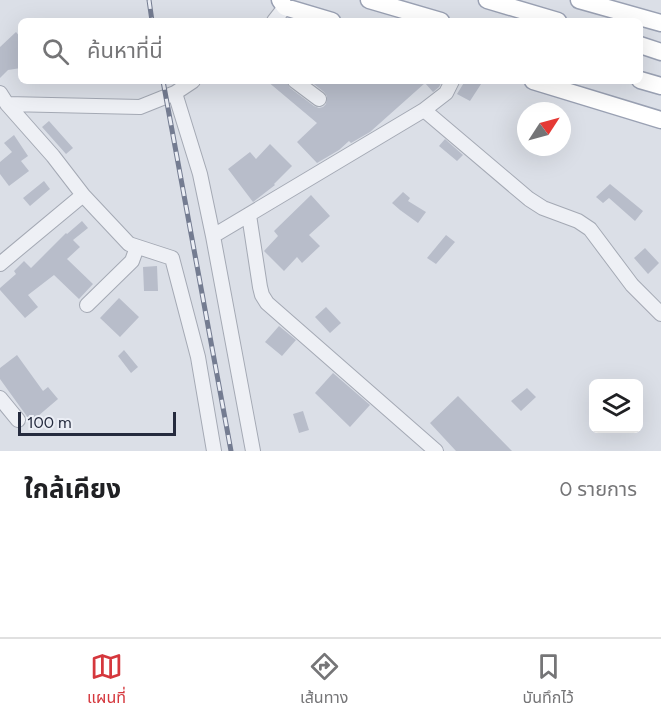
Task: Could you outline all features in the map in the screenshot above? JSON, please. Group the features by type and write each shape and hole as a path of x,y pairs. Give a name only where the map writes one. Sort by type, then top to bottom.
{"main road":[{"path":"369,0 431,18"},
{"path":"488,0 548,18"},
{"path":"579,0 605,10 639,18"},
{"path":"282,4 323,18"},
{"path":"643,19 661,23"},
{"path":"643,46 661,51"},
{"path":"643,81 661,86"},
{"path":"543,84 661,120"}],"street":[{"path":"275,18 282,4"},
{"path":"4,98 140,107 175,93 188,84"},
{"path":"299,84 320,99"},
{"path":"213,236 424,110 446,93 450,84"},
{"path":"175,93 200,174 254,451"},
{"path":"4,98 83,195 129,244 172,258 198,357 213,451"},
{"path":"424,110 529,199 543,208 578,221 590,229 632,285 661,314"},
{"path":"0,264 83,195"},
{"path":"249,215 260,287 267,303 436,451"},
{"path":"87,304 132,261 137,247"},
{"path":"0,398 18,420"}],"building":[{"path":"16,32 18,34 18,68 8,70 0,78 0,47"},
{"path":"271,84 288,84 319,108 326,104 327,96 314,84 424,84 370,132 351,143 349,141 317,163 297,142 317,123"},
{"path":"426,84 440,84 439,87 433,92"},
{"path":"463,84 481,84 470,101 457,94"},
{"path":"49,121 73,148 66,154 42,127"},
{"path":"14,135 28,156 21,161 29,171 9,186 0,174 0,162 12,152 4,143"},
{"path":"445,139 463,155 457,161 439,146"},
{"path":"270,144 292,166 275,185 253,202 228,169 250,152 256,159"},
{"path":"44,181 50,189 30,206 23,198"},
{"path":"610,184 643,211 635,221 609,198 603,203 596,197"},
{"path":"403,192 410,198 408,201 426,212 418,223 392,203"},
{"path":"311,195 330,216 309,235 320,246 302,263 297,257 284,271 264,251 278,236 274,231"},
{"path":"82,221 88,228 73,240 80,247 67,259 93,284 79,299 54,275 28,295 38,307 25,318 0,288 16,274 14,271 24,261 31,268 66,233"},
{"path":"446,235 455,242 436,264 427,258"},
{"path":"645,248 659,263 648,274 634,258"},
{"path":"157,266 158,291 144,291 143,267"},
{"path":"119,298 139,317 120,337 100,318"},
{"path":"326,307 341,323 330,333 315,317"},
{"path":"279,326 296,340 282,356 265,342"},
{"path":"124,350 138,367 131,373 118,356"},
{"path":"17,355 43,391 48,387 58,399 31,422 0,379 0,368"},
{"path":"333,373 370,405 350,427 315,393"},
{"path":"527,388 536,397 521,411 511,401"},
{"path":"458,396 512,451 456,451 430,423"},
{"path":"303,411 309,430 299,433 293,414"}],"railway":[{"path":"149,0 152,18"},
{"path":"164,84 231,451"}]}
